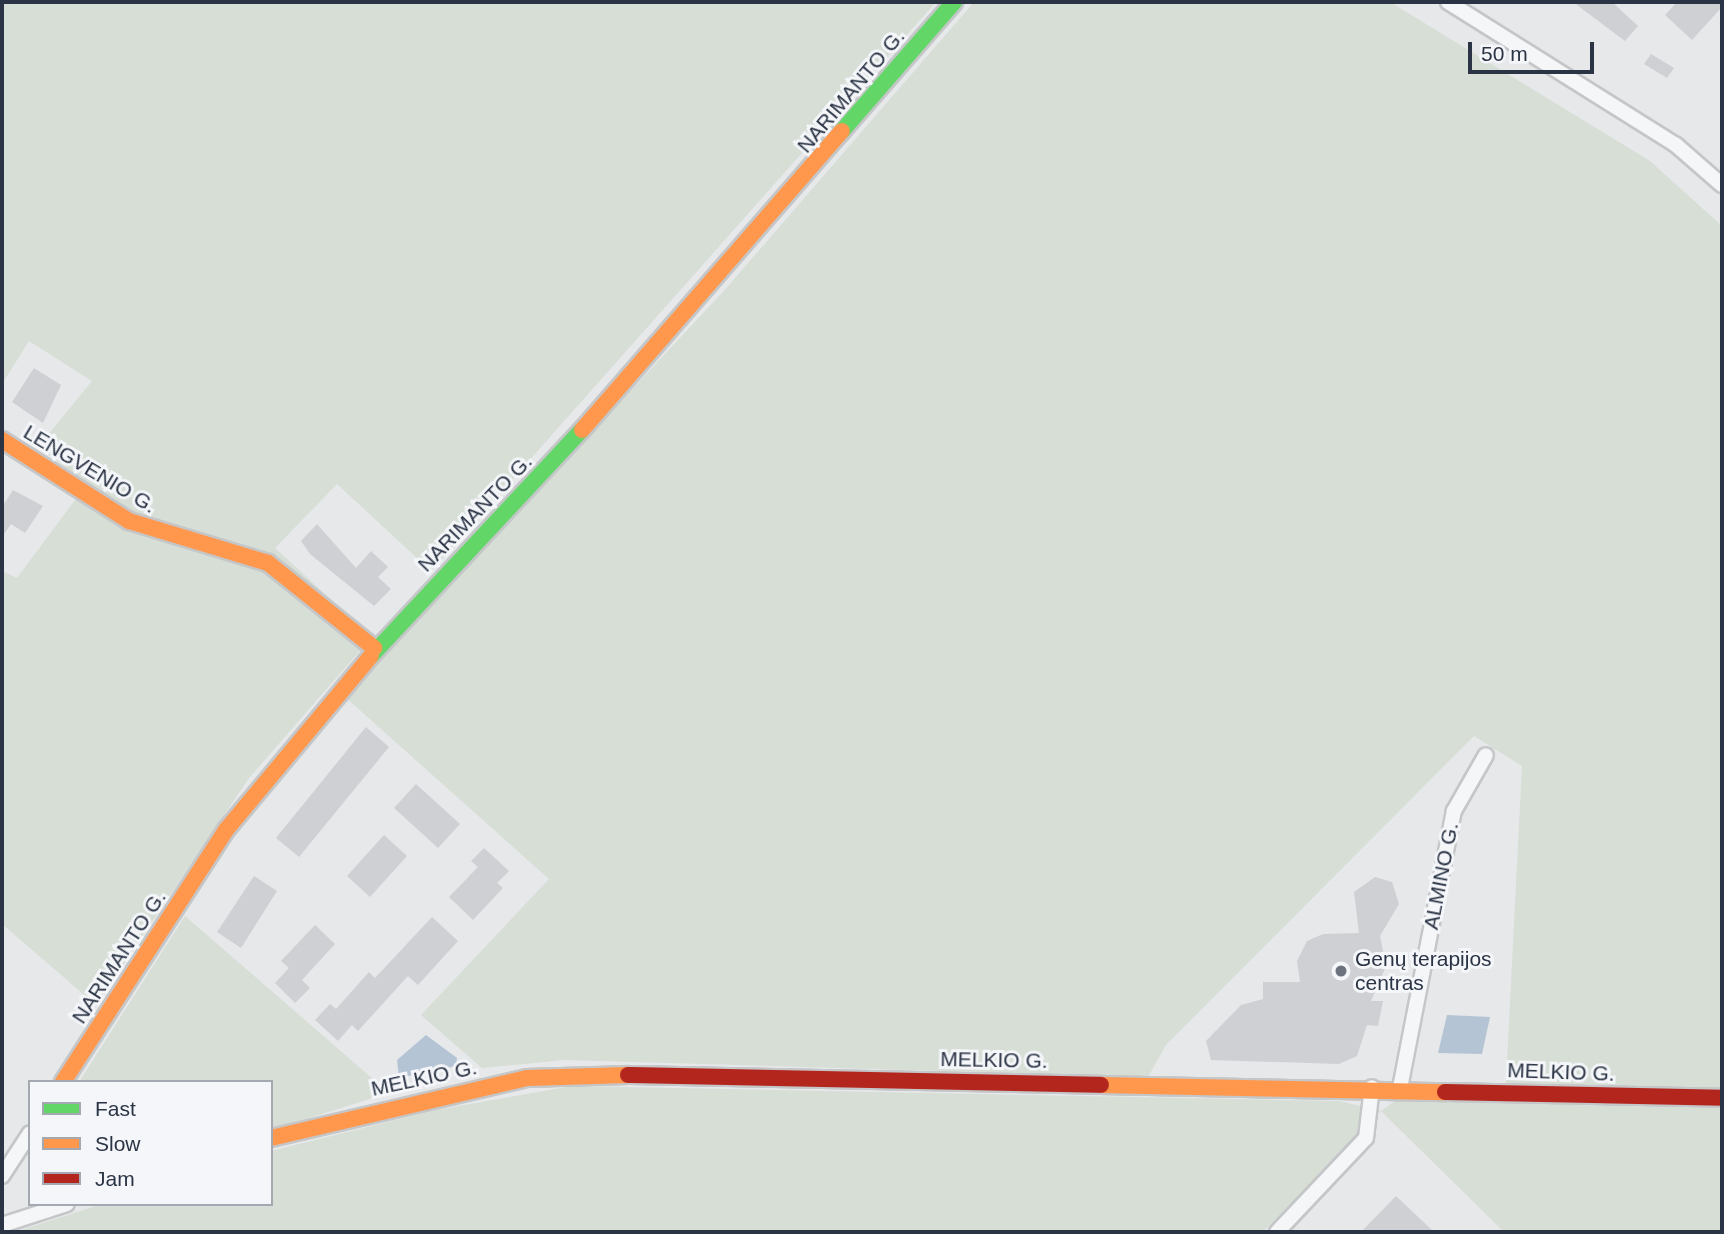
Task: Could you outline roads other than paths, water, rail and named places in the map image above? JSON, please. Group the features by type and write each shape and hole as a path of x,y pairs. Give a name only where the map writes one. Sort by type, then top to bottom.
{"street":[{"name":"NARIMANTO G.","path":"64,1080 226,830 374,648 559,457 954,2"},
{"path":"1448,2 1676,145 1722,185"},
{"name":"LENGVENIO G.","path":"2,440 129,521 268,563 374,648"},
{"name":"ALMINO G.","path":"1400,1088 1454,811 1486,755"},
{"name":"MELKIO G.","path":"273,1138 527,1078 602,1074 1372,1087 1722,1098"},
{"path":"1277,1232 1366,1138 1372,1087"},
{"path":"2,1176 28,1136"},
{"path":"2,1224 60,1206"}],"water":[{"path":"1447,1015 1490,1017 1482,1054 1438,1053"},
{"path":"426,1035 457,1058 456,1066 399,1078 397,1060"}],"place":[{"name":"Genų terapijos centras","path":"1341,971"}]}
